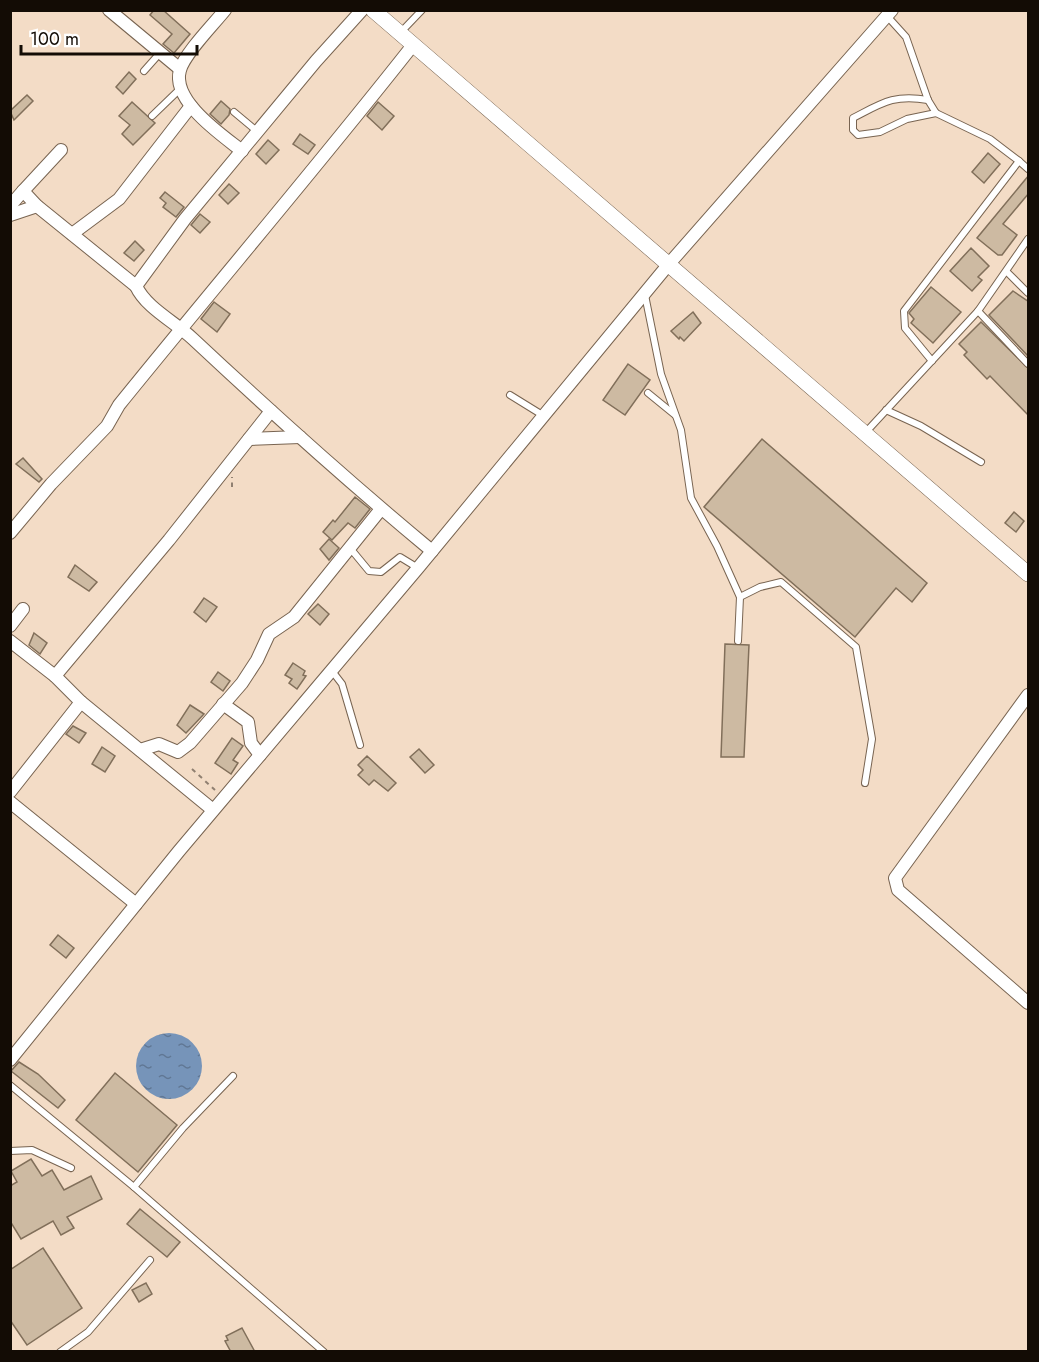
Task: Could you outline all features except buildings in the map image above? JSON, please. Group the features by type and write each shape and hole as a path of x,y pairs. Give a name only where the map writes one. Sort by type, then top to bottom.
{"street":[{"path":"109,10 180,69"},
{"path":"225,10 180,69 181,88 191,106 242,152"},
{"path":"136,286 185,219 316,61 362,10"},
{"path":"373,10 1029,574"},
{"path":"10,1060 213,810 418,568 668,265 890,13"},
{"path":"10,533 51,484 107,426 119,405 257,235 309,177 413,45"},
{"path":"72,234 119,199 191,106"},
{"path":"10,206 62,150"},
{"path":"23,191 38,206 136,286 149,303 181,328 300,437 432,551"},
{"path":"10,215 38,206"},
{"path":"55,676 169,540 271,411"},
{"path":"249,439 300,437"},
{"path":"140,750 159,744 174,752 180,751 223,704 257,660 269,634 294,617 381,508"},
{"path":"10,626 23,609"},
{"path":"10,640 55,676 81,702 213,810"},
{"path":"1029,695 895,878 898,890 1029,1003"},
{"path":"10,792 81,702"},
{"path":"223,704 248,722 251,743 260,756"},
{"path":"10,802 136,904"}],"lane":[{"path":"400,34 422,10"},
{"path":"890,13 906,37 928,100 936,112 990,139 1029,169"},
{"path":"144,70 160,53"},
{"path":"152,116 181,88"},
{"path":"928,100 906,96 890,99 853,118 853,130 858,135 867,136 907,119 936,112"},
{"path":"234,112 259,132"},
{"path":"932,361 905,328 904,311 1019,161"},
{"path":"866,432 978,311 1029,238"},
{"path":"1007,272 1029,293"},
{"path":"645,295 661,374 683,439 687,483 691,498 717,546 740,597 738,641"},
{"path":"978,311 1029,364"},
{"path":"648,393 677,417"},
{"path":"510,395 544,416"},
{"path":"886,410 921,426 981,462"},
{"path":"350,548 369,571 381,572 400,557 418,568"},
{"path":"740,597 760,587 781,582 855,644 872,739 864,783"},
{"path":"332,671 342,684 360,745"},
{"path":"134,1187 183,1128 232,1076"},
{"path":"10,1085 134,1187 324,1352"},
{"path":"10,1151 32,1150 70,1168"},
{"path":"60,1352 88,1332 150,1260"}],"path":[{"path":"192,769 224,798"}],"water":[{"path":"162,1033 176,1033 188,1038 197,1047 202,1066 200,1079 193,1090 176,1099 162,1099 150,1094 141,1085 136,1073 136,1059 141,1047 150,1038"}]}
